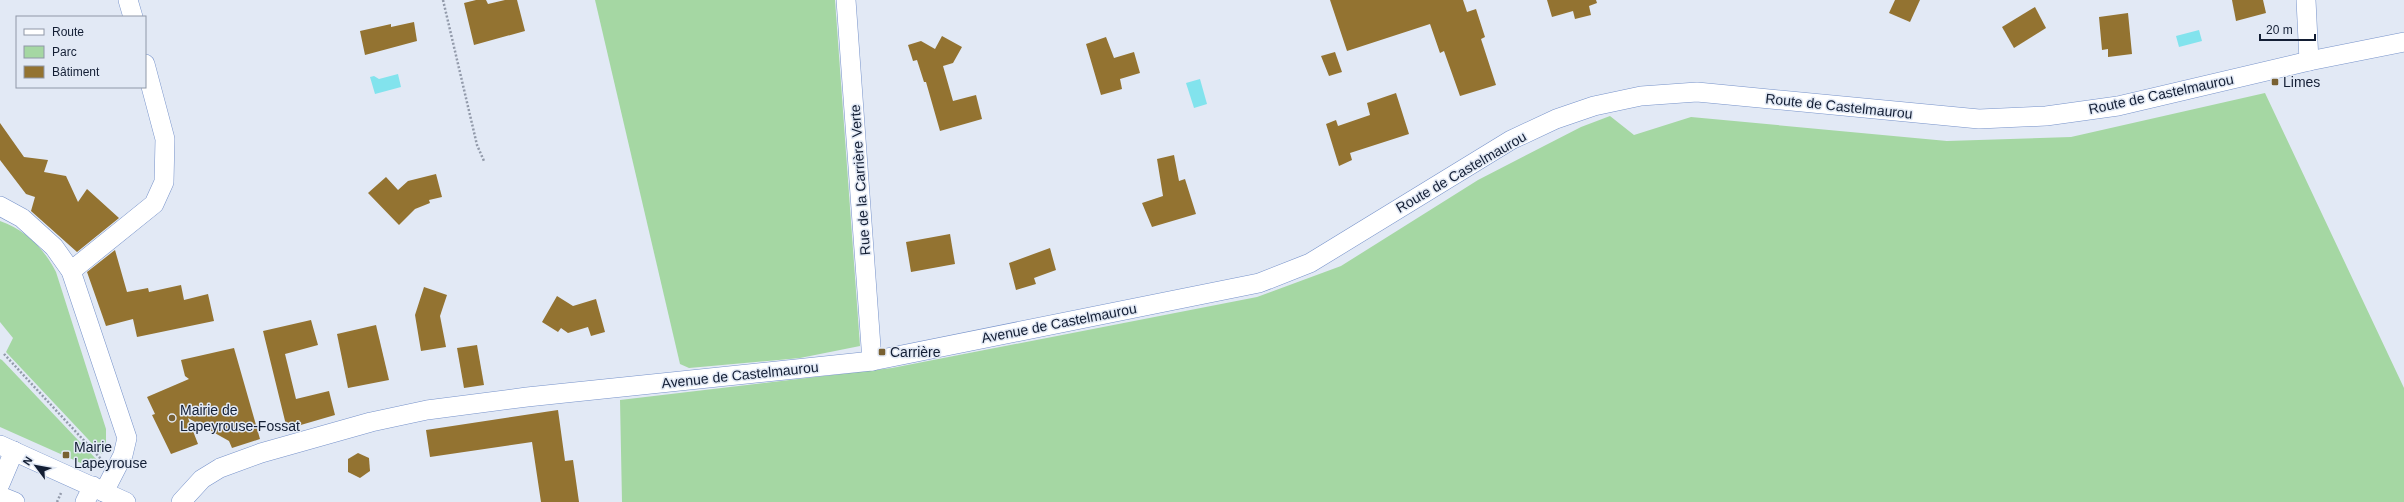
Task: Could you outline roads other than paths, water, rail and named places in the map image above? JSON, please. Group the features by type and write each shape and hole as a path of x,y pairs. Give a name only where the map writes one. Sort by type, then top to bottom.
{"street":[{"path":"128,0 133,16"},
{"name":"Rue de la Carrière Verte","path":"846,0 872,360"},
{"path":"2306,0 2309,61"},
{"name":"Route de Castelmaurou","path":"1310,263 1511,140 1556,119 1594,106 1641,96 1697,92 1979,119 2046,116 2118,106 2309,61 2404,42"},
{"path":"71,271 154,204 164,182 165,139 146,68"},
{"path":"0,206 22,218 54,247 71,271 127,438 123,455 94,493"},
{"name":"Avenue de Castelmaurou","path":"181,502 202,479 220,468 261,453 392,417 427,410 527,398 872,360 1259,284 1310,263"},
{"path":"0,484 7,448 94,493 126,502"},
{"path":"0,496 15,502"}],"water":[{"path":"2199,30 2202,41 2179,47 2176,36"},
{"path":"398,74 401,87 375,94 370,77 374,76 379,79"},
{"path":"1200,79 1207,104 1194,108 1186,83"}],"place":[{"name":"Limes","path":"2275,82"},
{"name":"Carrière","path":"882,352"},
{"name":"Mairie de Lapeyrouse-Fossat","path":"172,418"},
{"name":"Mairie Lapeyrouse","path":"66,455"}]}
